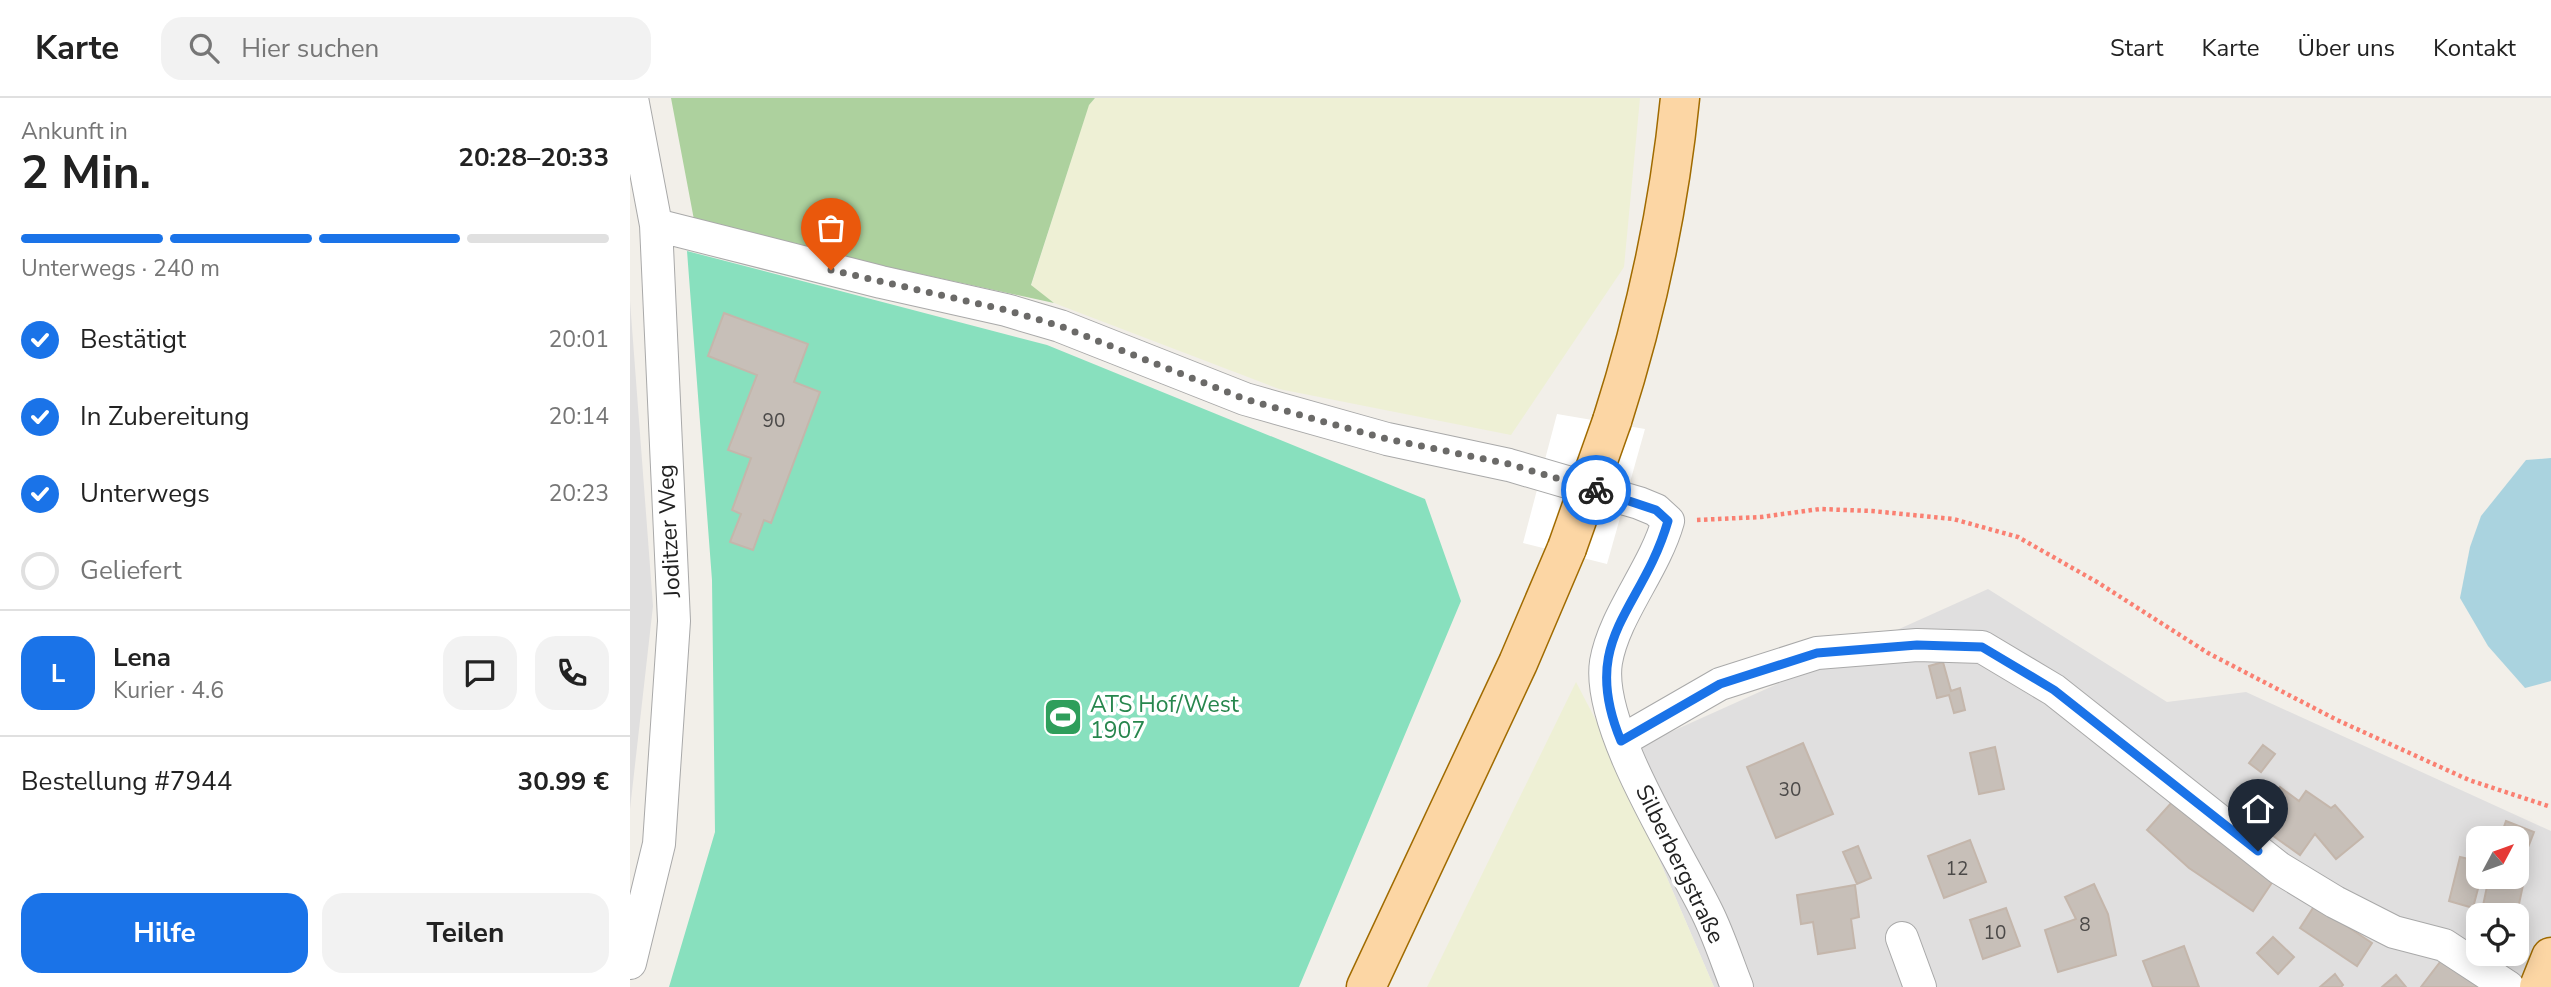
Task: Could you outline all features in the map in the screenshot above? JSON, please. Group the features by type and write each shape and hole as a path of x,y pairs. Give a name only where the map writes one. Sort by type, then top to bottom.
{"main road":[{"path":"1366,987 1518,663 1567,548 1612,421 1637,345 1656,262 1680,98"},
{"path":"2539,987 2551,956"}],"street":[{"name":"Joditzer Weg","path":"630,963 659,844 674,621 656,225 636,137 632,98"},
{"path":"656,225 881,282 1006,310 1060,326 1245,399 1387,439 1509,464 1639,503 1656,510 1668,521"},
{"name":"Silberbergstraße","path":"1668,521 1658,550 1611,639 1606,666 1607,696 1612,720 1640,784 1709,915 1737,987"},
{"path":"1621,741 1720,684 1817,653 1917,645 1982,647 2054,690 2279,868 2335,902 2394,932 2444,945 2508,987"},
{"path":"1902,938 1920,987"},
{"path":"2515,987 2551,956"}],"path":[{"path":"1668,521 1761,517 1820,509 1846,510 1953,519 2018,537 2097,582 2208,653 2337,720 2469,779 2551,807"}],"shaded area":[{"path":"630,301 653,606 630,809"},
{"path":"1988,589 2167,702 2246,692 2551,831 2551,987 1714,987 1615,757"}],"green space":[{"path":"671,98 1095,98 1089,105 1031,285 1054,303 695,225"},
{"path":"1095,98 1640,98 1624,267 1511,435 1279,389 1054,303 1031,286 1089,104"},
{"name":"ATS Hof/West 1907","path":"687,251 1047,345 1425,499 1461,601 1299,987 669,987 715,832 712,580"},
{"path":"1576,682 1615,757 1714,987 1427,987"}],"water":[{"path":"2551,458 2551,681 2525,688 2488,646 2460,598 2470,547 2481,516 2526,460"}],"pier":[{"path":"1557,414 1645,429 1607,564 1523,543"}],"building":[{"path":"724,313 808,344 794,382 820,392 771,523 764,520 753,550 730,542 741,514 732,510 751,458 728,450 757,375 708,356"},
{"path":"1943,662 1951,691 1960,688 1965,710 1954,713 1949,695 1937,698 1929,666"},
{"path":"1803,743 1833,814 1776,838 1747,767"},
{"path":"2263,745 2275,754 2261,772 2249,763"},
{"path":"1995,747 2004,789 1979,794 1970,753"},
{"path":"2280,787 2299,801 2306,791 2331,808 2335,805 2363,837 2336,859 2315,834 2300,855 2247,817 2261,797 2269,803"},
{"path":"2173,801 2209,834 2275,878 2253,911 2189,868 2147,830"},
{"path":"2506,821 2519,826 2504,826"},
{"path":"2529,830 2534,832 2529,845"},
{"path":"1970,840 1986,882 1944,898 1928,856"},
{"path":"1858,846 1871,878 1857,884 1843,852"},
{"path":"2460,857 2466,858 2466,889 2478,889 2474,903 2466,903 2466,906 2449,901"},
{"path":"2094,884 2108,914 2116,955 2058,972 2045,930 2076,919 2065,897"},
{"path":"1855,885 1859,917 1851,919 1855,948 1818,954 1813,922 1801,924 1797,895"},
{"path":"2486,889 2522,889 2519,903 2484,903"},
{"path":"2315,905 2372,943 2357,966 2300,928"},
{"path":"2006,908 2020,946 1983,959 1970,920"},
{"path":"2273,937 2294,957 2278,974 2257,953"},
{"path":"2184,946 2199,987 2153,987 2143,961"},
{"path":"2447,953 2489,987 2421,987"},
{"path":"2335,974 2343,985 2341,987 2320,987"},
{"path":"2396,975 2406,987 2382,987"}],"way so far":[{"path":"831,270 1006,310 1060,326 1245,399 1387,439 1509,464 1596,490"}],"place":[{"name":"ATS Hof/West 1907","path":"1063,717"}],"route":[{"path":"1596,490 1656,510 1668,521 1658,550 1611,639 1606,666 1607,696 1612,720 1621,741 1720,684 1817,653 1917,645 1982,647 2054,690 2258,851"}]}
